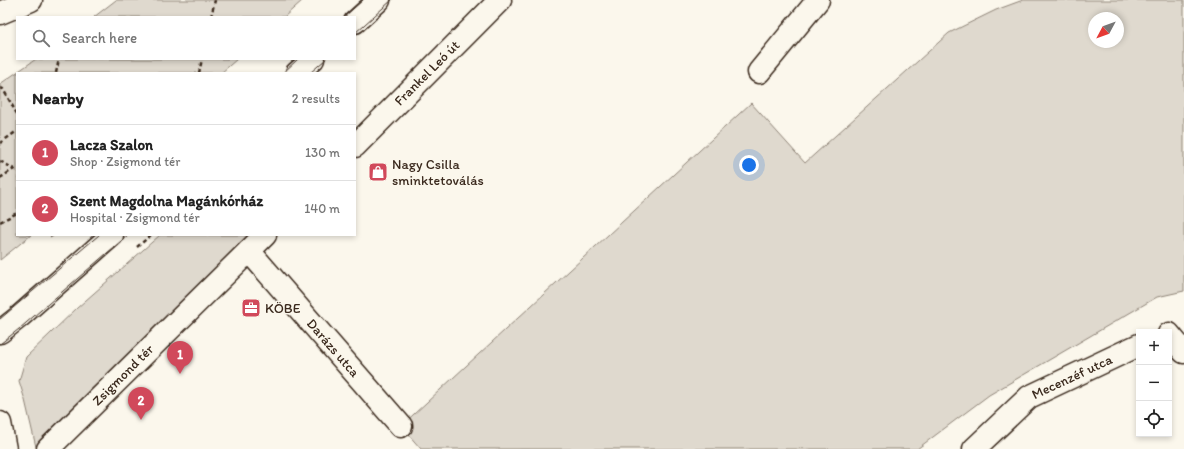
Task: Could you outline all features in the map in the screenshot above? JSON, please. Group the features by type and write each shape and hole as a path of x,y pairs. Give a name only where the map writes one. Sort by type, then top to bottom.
{"street":[{"path":"0,13 12,0"},
{"path":"0,13 31,0"},
{"path":"356,21 379,0"},
{"name":"Frankel Leó út","path":"356,145 500,0"},
{"path":"759,72 818,0"},
{"path":"298,72 312,60"},
{"path":"0,332 111,236"},
{"path":"249,251 264,236"},
{"name":"Darázs utca","path":"249,251 401,426"},
{"name":"Zsigmond tér","path":"48,449 249,251"},
{"path":"1172,331 1184,325"},
{"path":"1172,337 1184,352"},
{"name":"Mecenzéf utca","path":"974,449 1029,397 1136,347"},
{"path":"0,423 5,449"}],"path":[{"path":"211,16 215,0"},
{"path":"56,72 59,60"},
{"path":"199,72 202,60"},
{"path":"0,88 3,89 16,112"},
{"path":"0,143 16,132"},
{"path":"0,161 16,172"},
{"path":"0,178 14,169"},
{"path":"0,222 16,214"}],"shaded area":[{"path":"116,0 303,0 285,16 95,16"},
{"path":"1023,0 1184,0 1184,291 1157,297 989,395 917,449 421,449 401,426 751,103 805,163 949,33 996,10"},
{"path":"35,60 236,60 222,72 17,72"},
{"path":"16,73 16,236 30,236 0,260 0,84"},
{"path":"159,236 247,236 36,447 19,381 26,357 77,308"}],"tram line":[{"path":"345,16 363,0"},
{"path":"356,32 392,0"},
{"path":"284,72 297,60"},
{"path":"311,72 325,60"},
{"path":"0,319 98,236"},
{"path":"0,344 127,236"}],"place":[{"name":"Nagy Csilla sminktetoválás","path":"378,172"},
{"name":"KÖBE","path":"251,308"},
{"name":"Lacza Szalon","path":"180,374"},
{"name":"Szent Magdolna Magánkórház","path":"141,420"}]}
